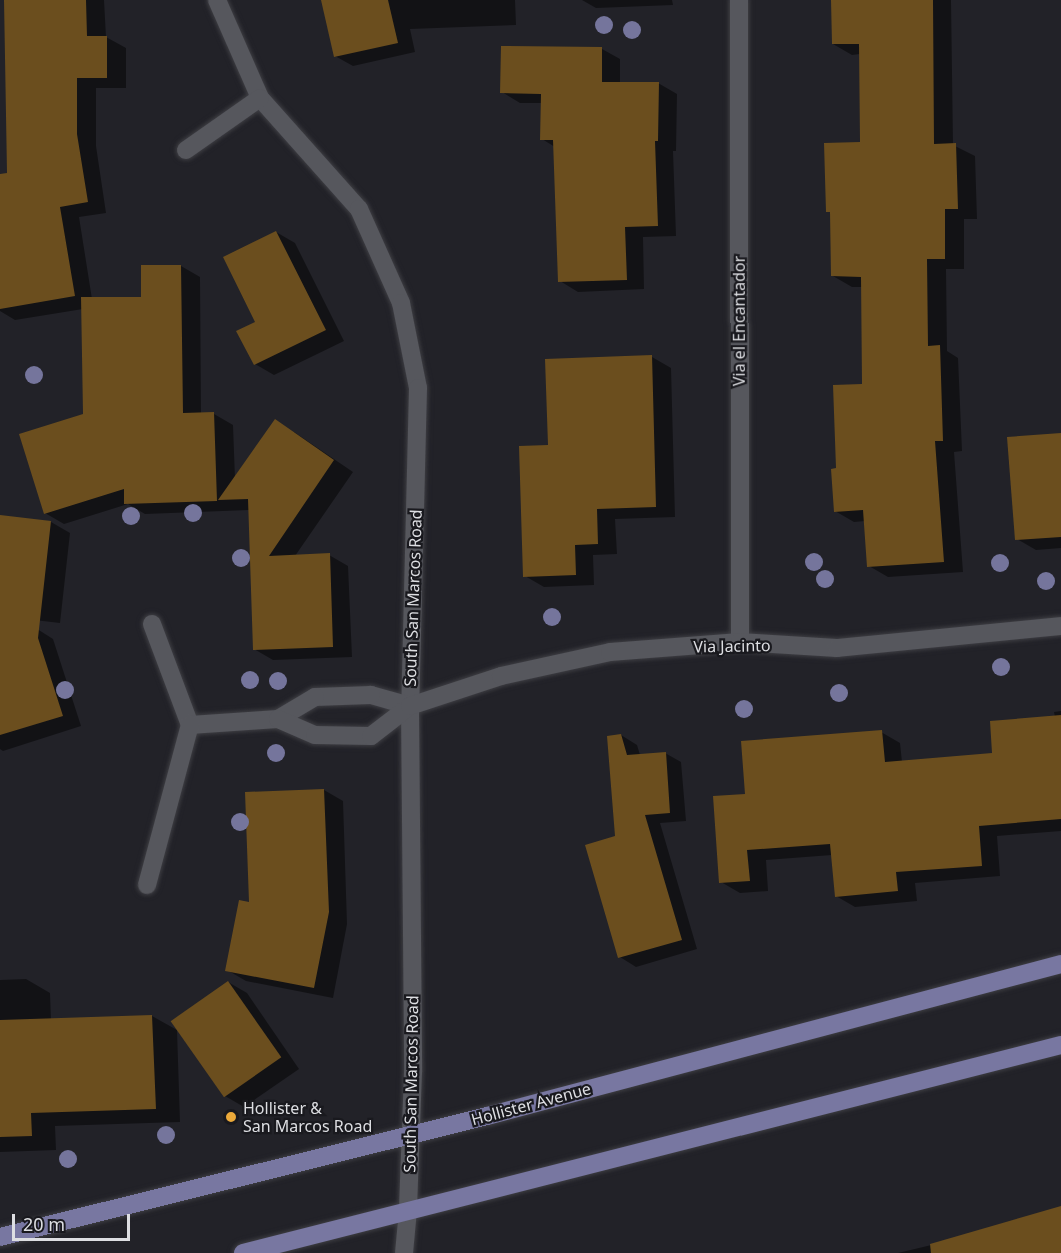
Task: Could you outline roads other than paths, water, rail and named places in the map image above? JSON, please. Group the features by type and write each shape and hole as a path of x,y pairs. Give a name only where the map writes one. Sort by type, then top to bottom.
{"main road":[{"name":"Hollister Avenue","path":"0,1237 411,1135 1061,964"},
{"path":"243,1253 1061,1045"}],"street":[{"name":"South San Marcos Road","path":"216,0 260,98 359,209 401,303 418,388 410,706 411,1135 404,1253"},
{"name":"Via el Encantador","path":"738,0 741,642"},
{"path":"186,150 260,98"},
{"path":"147,885 190,725 152,624"},
{"name":"Via Jacinto","path":"410,706 501,676 610,652 741,642 837,648 1061,626"},
{"path":"190,725 278,719 315,697 371,695 410,706"},
{"path":"278,719 315,735 371,736 410,706"}],"place":[{"name":"Hollister & San Marcos Road","path":"231,1117"}]}
